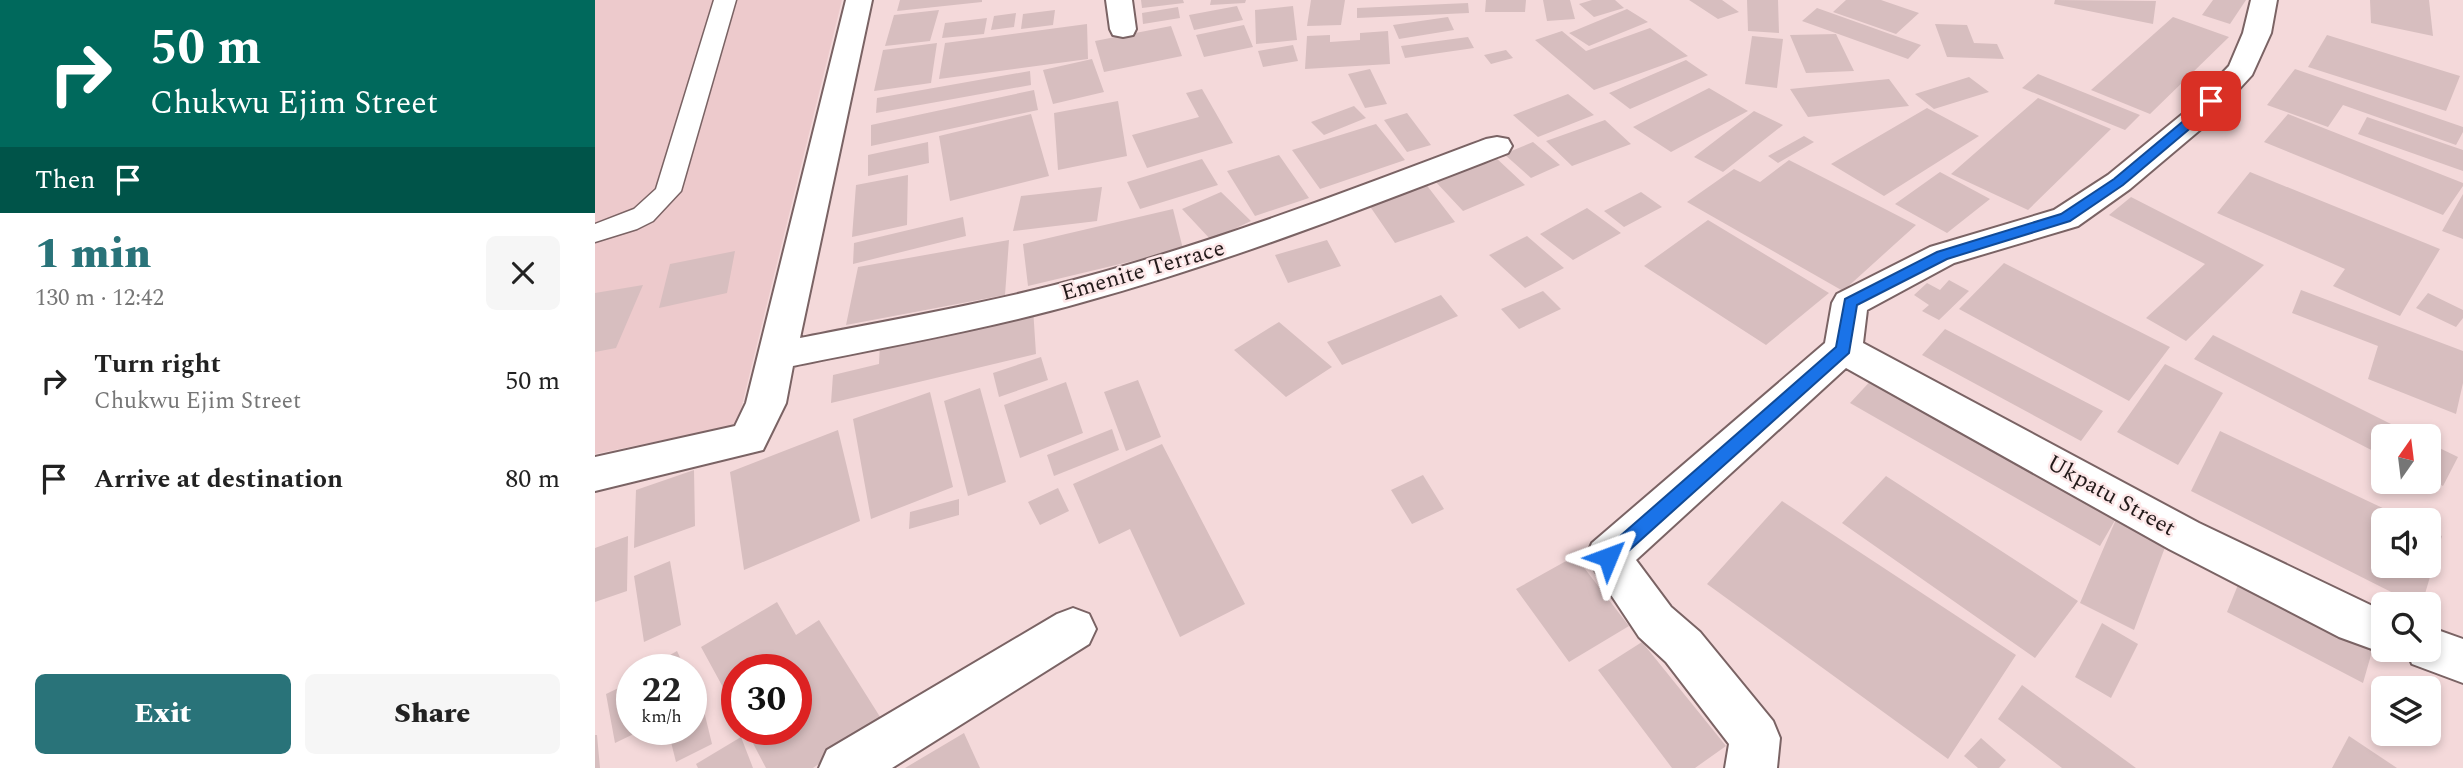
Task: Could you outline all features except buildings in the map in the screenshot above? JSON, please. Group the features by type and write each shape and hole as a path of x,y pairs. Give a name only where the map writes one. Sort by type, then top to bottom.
{"street":[{"path":"595,474 749,439 766,403 859,0"},
{"path":"1119,0 1123,29"},
{"path":"1751,768 1755,738 1683,647 1655,622 1608,557 1843,349 1850,303 1942,255 2066,218 2119,182 2196,118 2242,69 2257,33 2264,0"},
{"name":"Emenite Terrace","path":"777,356 1022,306 1208,253 1299,222 1497,146"},
{"name":"Ukpatu Street","path":"1843,349 2184,536 2354,622 2371,628"},
{"path":"845,768 1073,629"},
{"path":"2441,654 2463,662"}],"lane":[{"path":"595,233 635,221 652,212 668,191 682,152 725,0"}],"shaded area":[{"path":"595,0 842,0 737,425 595,454"}],"route":[{"path":"1608,557 1843,349 1850,303 1942,255 2066,218 2119,182 2153,151 2196,118 2211,101"}]}
